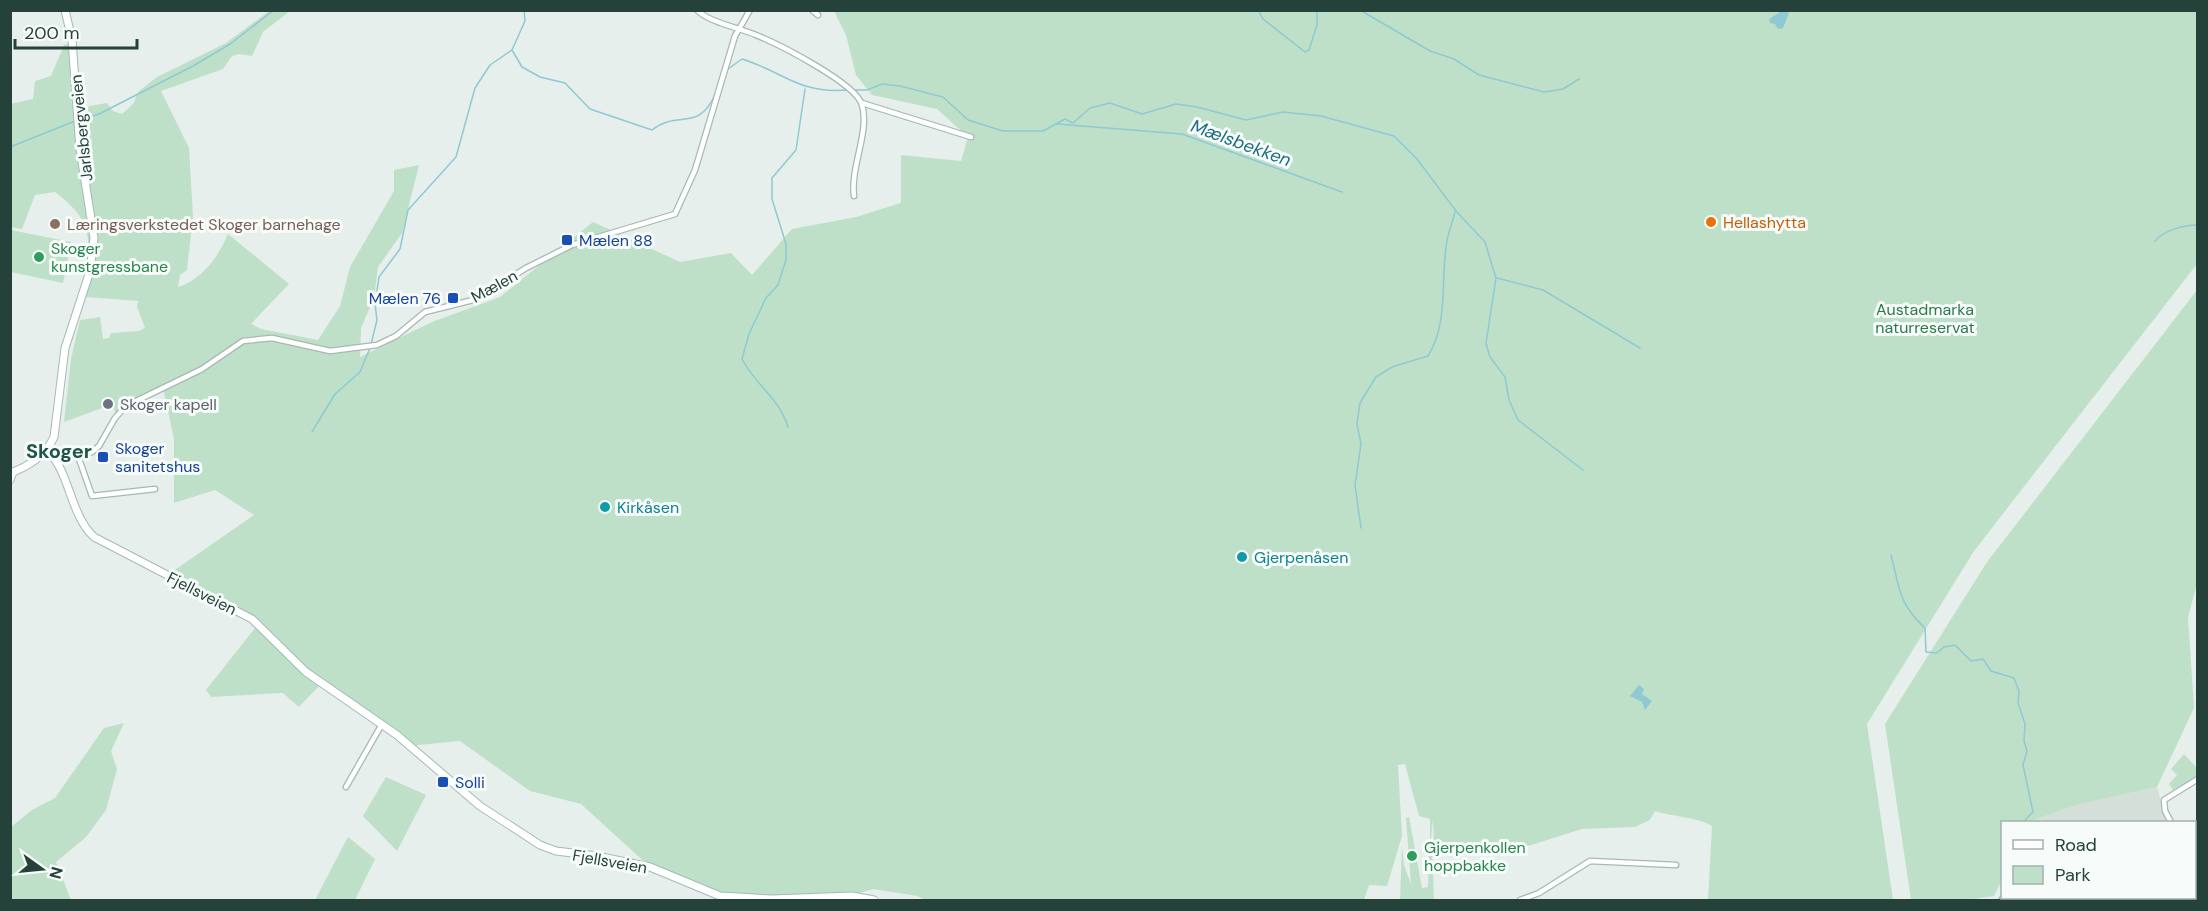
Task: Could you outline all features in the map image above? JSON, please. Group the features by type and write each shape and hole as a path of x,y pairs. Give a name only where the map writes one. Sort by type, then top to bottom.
{"main road":[{"name":"Jarlsbergveien","path":"46,450 56,432 65,348 90,271 94,246 94,220 80,149 72,40 65,10"},
{"name":"Fjellsveien","path":"46,450 56,460 76,511 94,537 252,620 306,672 382,724 480,806 550,849 642,865 720,896 772,899 852,896 874,900"},
{"path":"10,480 12,472 28,465 46,450"}],"street":[{"path":"697,10 704,16 738,28 799,55 846,87 862,103 971,137"},
{"name":"Mælen","path":"56,460 92,452 99,446 115,418 126,406 202,369 243,341 272,338 330,351 377,345 396,336 425,312 477,299 526,268 572,245 675,214 695,170 738,28 750,10"},
{"path":"812,10 818,15"},
{"path":"854,196 863,118 862,103"},
{"path":"78,456 92,496 155,489"},
{"path":"346,787 382,724"},
{"path":"2170,821 2165,811 2164,800 2198,779"},
{"path":"1520,900 1539,893 1590,861 1676,865"}],"shaded area":[{"path":"2157,787 2167,821 2031,821 2080,804"}],"green space":[{"name":"Austadmarka naturreservat","path":"269,11 290,11 263,32 252,56 239,54 232,56 223,69 161,91 189,148 193,216 187,270 180,275 178,287 195,279 209,266 220,251 228,234 289,284 251,324 261,329 318,340 340,306 350,267 394,191 394,170 419,165 402,233 378,267 374,298 361,328 360,357 432,322 500,297 593,222 680,262 731,253 752,275 792,229 856,217 901,203 901,155 961,161 968,137 937,109 872,95 856,75 846,35 834,11 2197,11 2197,264 1974,551 1867,724 1893,900 1708,900 1712,826 1655,811 1650,820 1635,827 1582,829 1512,851 1439,853 1434,848 1433,819 1430,848 1430,819 1419,816 1405,764 1398,765 1402,836 1387,886 1369,885 1364,900 926,900 917,896 873,889 849,896 724,897 650,867 581,804 530,791 460,741 408,746 321,684 299,707 283,693 211,697 206,690 259,623 169,574 254,515 215,490 174,503 174,439 163,388 131,402 116,416 113,404 64,422 71,359 80,320 100,317 103,339 109,338 111,333 139,331 145,328 137,307 138,301 86,297 84,283 89,248 86,229 77,213 55,192 35,195 22,229 11,227 10,104 33,99 35,81 51,76 64,45 70,43 76,113 84,113 89,106 107,103 113,111 122,114 133,104 139,91 157,77 226,43"},
{"name":"Skoger kunstgressbane","path":"11,230 71,242 63,283 11,272"},
{"path":"2197,290 2198,580 2188,617 2194,708 2157,787 2080,804 2031,821 2001,821 2001,882 1994,896 1968,900 1911,900 1885,724 1987,562"},
{"path":"124,723 111,751 117,769 106,810 86,837 56,862 71,900 11,900 11,827 32,810 55,798 104,728"},
{"path":"2184,754 2197,768 2197,777 2173,790 2169,784 2177,775 2171,769"},
{"path":"386,777 426,795 397,851 363,816"},
{"name":"Gjerpenkollen hoppbakke","path":"1409,817 1422,888 1428,887 1429,850 1432,849 1434,900 1400,900 1402,846 1404,865 1411,884 1406,818"},
{"path":"348,837 375,859 355,900 315,900"}],"water":[{"path":"1783,10 1789,13 1783,28 1778,29 1775,24 1770,23 1769,19"},
{"path":"1639,685 1644,689 1642,694 1652,701 1645,710 1642,702 1630,696"}],"waterway":[{"path":"80,120 99,114 193,66 230,44 274,10"},
{"path":"371,344 377,320 375,304 379,277 400,249 408,210 456,157 475,88 490,65 512,50 525,21 524,10"},
{"path":"1258,10 1263,19 1305,52 1309,50 1317,25 1317,10"},
{"path":"1360,10 1430,51 1454,59 1479,75 1544,92 1563,89 1579,79"},
{"path":"512,50 522,67 540,77 565,83 590,109 652,130 671,121 701,114 715,95"},
{"path":"728,69 742,59 816,89 847,90"},
{"path":"852,90 867,90 882,84 943,97 968,120 1003,131 1043,131 1065,119 1073,123 1090,108 1110,103 1142,114 1176,104 1246,120 1283,112 1321,116 1394,136 1417,159 1456,211 1485,242 1496,278 1486,343 1490,357 1505,377 1509,400 1518,420 1583,470"},
{"path":"788,427 779,407 742,359 749,334 766,298 778,285 786,260 786,244 772,199 772,178 796,150 805,89"},
{"path":"10,147 75,121"},
{"name":"Mælsbekken","path":"1057,124 1182,134 1342,192"},
{"path":"1361,528 1355,485 1361,444 1357,424 1360,403 1376,377 1392,367 1428,356 1434,344 1439,331 1443,303 1448,234 1455,212"},
{"path":"2155,241 2175,229 2198,225"},
{"path":"1497,278 1543,290 1640,348"},
{"path":"312,432 335,394 360,372 370,348"},
{"path":"1891,555 1901,595 1910,611 1925,628 1926,652 1937,653 1944,647 1955,645 1971,661 1983,659 1991,671 2014,678 2019,691 2018,703 2025,724 2024,741 2027,751 2023,765 2033,812 2024,821"},
{"path":"1998,900 2001,896"}],"place":[{"name":"Hellashytta","path":"1711,222"},
{"name":"Læringsverkstedet Skoger barnehage","path":"55,224"},
{"name":"Mælen 88","path":"567,240"},
{"name":"Skoger kunstgressbane","path":"39,257"},
{"name":"Mælen 76","path":"453,298"},
{"name":"Skoger kapell","path":"108,404"},
{"name":"Skoger sanitetshus","path":"103,457"},
{"name":"Kirkåsen","path":"605,507"},
{"name":"Gjerpenåsen","path":"1242,557"},
{"name":"Solli","path":"443,782"},
{"name":"Gjerpenkollen hoppbakke","path":"1412,856"}],"district":[{"name":"Skoger","path":"59,451"}]}
